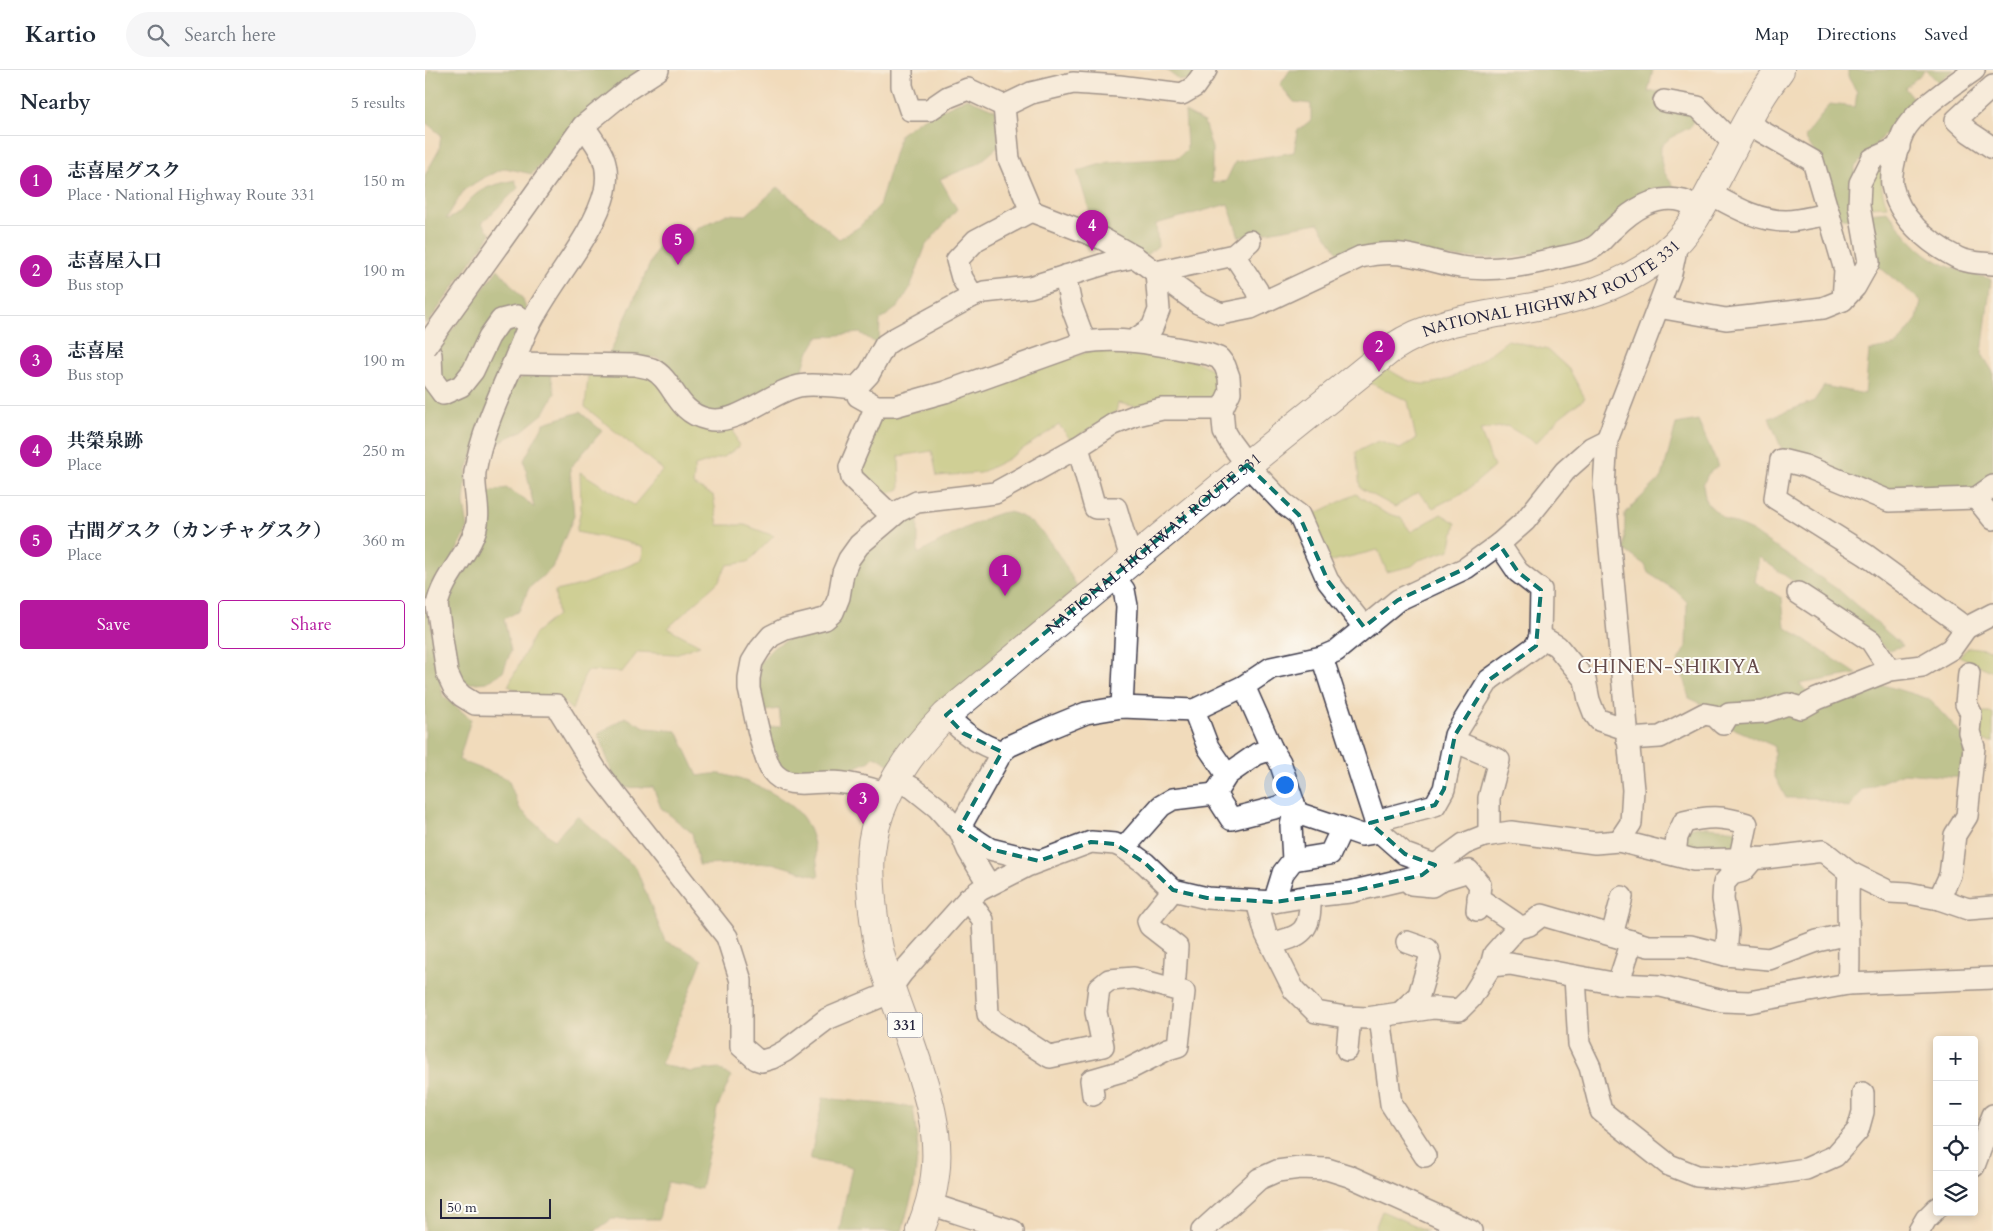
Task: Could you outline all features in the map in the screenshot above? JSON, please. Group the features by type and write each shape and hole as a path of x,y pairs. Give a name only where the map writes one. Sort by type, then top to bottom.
{"highway":[{"name":"NATIONAL HIGHWAY ROUTE 331","path":"921,1231 930,1204 935,1175 935,1143 932,1113 923,1080 881,957 870,872 871,851 878,818 892,786 917,749 946,715 1381,356 1410,337 1427,329 1457,320 1556,302 1602,290 1641,268 1674,244 1688,229 1705,202 1748,118 1781,70"}],"street":[{"path":"425,347 583,126 627,90 658,70"},
{"path":"902,70 902,86 910,110 929,110 948,97 968,89 1004,106"},
{"path":"1004,106 1031,93 1073,83 1119,86 1182,94 1194,87 1206,70"},
{"path":"1974,70 1925,106 1903,132 1894,165 1892,184 1902,211 1923,235 1957,258 1993,264"},
{"path":"1993,86 1956,120 1969,132 1993,148"},
{"path":"1664,101 1697,107 1735,146"},
{"path":"1004,106 1009,159 1031,210 1103,239 1135,257 1198,303 1221,314 1251,308 1360,257 1375,253 1395,252 1411,254 1462,267 1484,269 1518,267 1582,252 1596,247 1631,212 1648,202 1663,200 1705,202 1765,219 1787,221 1829,214"},
{"path":"1748,118 1759,130 1813,161 1845,270 1843,300"},
{"path":"583,126 600,148 605,161 607,176 605,192 591,223 529,325 497,403 477,462 474,483 477,526 471,543 452,570 437,605 447,673 454,688 475,704 556,705 598,773 727,937 741,981 741,1046 756,1059 762,1061 785,1051 827,1019 887,994 902,973 968,899 989,886 1039,861 1091,842 1115,844 1124,848 1145,862 1173,890 1207,898 1265,902 1350,892 1422,875 1464,844 1489,835 1511,832 1595,843 1619,841 1694,860 1823,851 1849,872 1890,892 1939,899 1968,909 1993,907"},
{"path":"1658,307 1725,319 1823,308 1843,300 1855,287 1869,262 1859,206 1860,183 1871,159 1899,147"},
{"path":"973,296 961,278 957,260 976,240 1031,210"},
{"path":"1156,272 1234,255 1250,241"},
{"path":"1619,841 1631,823 1633,790 1604,485 1607,440 1671,273 1675,254 1674,244"},
{"path":"1234,255 1257,290 1262,303"},
{"path":"856,388 869,374 885,345 973,296 985,292 1030,287 1135,257"},
{"path":"1133,341 1152,328 1159,310 1156,272"},
{"path":"1065,276 1071,304 1085,342"},
{"path":"1137,316 1159,310"},
{"path":"425,339 431,355 433,379 443,394 461,386 473,371 489,337 501,320 517,316 529,325"},
{"path":"856,388 858,396 876,406 895,406 945,392 1085,342 1109,339 1133,341 1208,354 1219,358 1225,366 1229,377 1230,392 1222,408 1224,432 1247,465 1283,503 1299,515 1328,580 1364,627"},
{"path":"513,363 634,365 653,370 665,381 685,409 709,420 728,418 787,389 801,385 856,388"},
{"path":"876,406 842,466 892,516"},
{"path":"1039,861 990,849 952,824 938,808 913,788 892,786 877,790 831,782 796,784 783,781 773,772 766,759 749,689 752,662 759,649 771,636 785,629 825,620 833,612 839,597 843,573 849,559 859,545 899,511 917,502 995,493 1078,447 1114,424 1137,415 1162,409 1222,408"},
{"path":"959,829 1002,752 1009,746 1086,713 1122,707 1194,710 1244,686 1271,668 1322,657 1336,651 1398,600 1465,568 1499,544 1525,521 1565,471 1591,448 1607,440"},
{"path":"1078,447 1095,508 1116,508 1127,606 1122,707"},
{"path":"1966,628 1866,556 1775,498 1781,460 1805,466 1889,501 1976,498 1993,486"},
{"path":"1976,498 1993,519"},
{"path":"1215,794 1231,819 1294,807 1341,828 1362,835 1435,805 1445,789 1455,735 1489,680 1537,646 1540,636 1541,590 1518,572 1499,544"},
{"path":"1798,593 1871,641 1890,670"},
{"path":"1540,636 1557,646 1585,680 1589,700 1599,720 1627,734 1660,737 1704,714 1715,716 1723,724 1729,714 1764,712 1788,704 1801,708 1817,699 1890,670 1922,666 1951,649 1966,628 1993,614"},
{"path":"1322,657 1378,827 1405,854 1435,865"},
{"path":"1939,899 1950,875 1955,835 1967,816 1974,747 1969,732 1971,713 1966,704 1969,673"},
{"path":"1244,686 1280,762 1294,807 1291,826 1293,860 1265,902 1271,943 1294,990 1316,1012 1350,1018 1390,1015 1433,1008 1459,1010 1471,998 1491,966 1494,954 1517,928 1529,925 1543,915 1648,946 1690,946 1726,955 1769,959 1817,941 1847,934"},
{"path":"1194,710 1207,747 1227,775"},
{"path":"946,715 963,733 1002,752"},
{"path":"1454,740 1499,760 1489,798 1489,835"},
{"path":"1215,794 1227,775 1257,754 1272,748"},
{"path":"1124,848 1161,806 1173,799 1215,794"},
{"path":"1675,854 1677,837 1684,822 1702,818 1727,817 1747,824 1740,858 1715,872 1724,883 1723,900 1728,930 1726,955"},
{"path":"1293,860 1330,854 1341,828"},
{"path":"959,829 967,850 989,886"},
{"path":"1393,882 1432,886 1443,879 1469,871 1480,885 1478,904 1515,923 1517,928"},
{"path":"1848,984 1850,959 1847,934 1847,895 1849,872"},
{"path":"1172,988 1175,977 1177,947 1150,926 1148,921 1173,890"},
{"path":"1271,943 1288,940 1303,932 1308,923 1310,896"},
{"path":"1618,984 1622,938 1622,897"},
{"path":"968,899 983,920 988,1014 994,1021 1050,1058 1103,1046 1096,1012 1099,988 1109,980 1135,978 1185,992 1178,1046 1168,1049 1129,1069 1091,1080 1093,1095"},
{"path":"1390,1015 1419,995 1430,958 1427,950 1407,942"},
{"path":"1491,966 1510,964 1618,984 1661,986 1723,1001 1749,1002 1848,984 1993,978"},
{"path":"1575,977 1579,1044 1590,1067 1601,1111 1669,1165 1697,1176 1741,1179 1806,1169 1835,1156 1858,1130 1863,1112 1863,1093"},
{"path":"1390,1015 1391,1104 1425,1156"},
{"path":"1347,1050 1350,1018"},
{"path":"1390,1096 1414,1116"},
{"path":"1978,1155 1993,1115"},
{"path":"1202,1231 1259,1179 1277,1171 1300,1168 1327,1169 1349,1176 1471,1231"},
{"path":"930,1204 1013,1231"},
{"path":"1919,1231 1933,1212"}],"highlighted area":[{"path":"1247,465 1299,515 1328,581 1364,627 1398,600 1466,568 1499,544 1518,572 1541,590 1536,646 1489,680 1455,735 1444,789 1435,805 1370,823 1405,854 1435,865 1422,875 1350,892 1274,902 1207,898 1173,890 1145,863 1115,844 1091,842 1039,861 990,849 959,829 1002,752 963,733 946,715"}],"green space":[{"path":"428,70 640,70 582,114 532,174 505,168 483,178 464,190 446,219 455,216 475,195 489,187 515,180 518,188 482,223 491,234 428,323 425,323 425,175 439,150 441,135 425,122 425,92"},
{"path":"1166,70 1198,70 1190,81 1179,80"},
{"path":"1290,70 1653,70 1648,92 1662,91 1697,101 1692,126 1670,138 1661,146 1662,166 1670,181 1679,192 1656,188 1631,199 1592,240 1560,250 1509,258 1341,257 1318,223 1239,237 1228,204 1156,224 1158,246 1145,256 1095,229 1077,171 1109,162 1178,158 1187,149 1185,112 1204,122 1212,148 1212,183 1226,181 1235,162 1294,152 1297,131 1311,120 1311,104 1294,102 1280,85"},
{"path":"1848,70 1926,70 1905,88 1915,101 1855,167 1852,200 1854,220 1838,217 1821,163 1805,137 1830,104 1855,107 1857,92 1848,77"},
{"path":"1926,70 1954,70 1938,82"},
{"path":"967,98 995,110 999,146 978,164 940,179 957,209 926,245 910,288 898,307 880,320 879,345 860,333 818,337 807,355 800,380 734,409 708,414 692,406 659,358 608,357 658,246 680,247 697,229 727,214 746,215 778,187 839,239 859,227 879,206 900,134 920,120"},
{"path":"1877,165 1884,172 1882,185 1887,206 1869,207 1869,176"},
{"path":"1887,211 1913,243 1932,258 1953,268 1991,279 1982,354 1993,372 1993,476 1974,490 1890,493 1782,450 1769,418 1814,401 1824,386 1865,394 1869,351 1897,345 1917,319 1921,301 1878,266 1868,213"},
{"path":"498,269 523,299 528,315 467,469 464,503 468,528 428,608 443,696 471,719 459,760 508,779 520,809 554,840 577,816 636,868 665,941 682,948 702,960 661,1064 691,1072 718,1068 731,1077 717,1109 701,1189 667,1182 659,1219 612,1219 595,1231 425,1231 425,366"},
{"path":"1508,340 1548,350 1569,369 1585,398 1560,417 1536,443 1507,426 1480,430 1494,467 1466,491 1433,508 1418,492 1395,507 1360,488 1356,452 1378,441 1400,449 1416,439 1408,401 1368,382 1388,369 1406,380 1417,383 1438,382 1460,373 1480,361"},
{"path":"1124,347 1175,356 1212,369 1218,376 1220,383 1219,396 1213,401 1138,407 1118,403 1116,412 1071,440 1059,425 1006,460 980,473 937,476 932,451 899,456 900,489 882,496 857,470 879,416 923,410 1093,350"},
{"path":"550,372 555,393 544,413 522,431 495,444 512,384 528,374"},
{"path":"614,372 649,377 732,426 739,447 723,457 695,466 693,485 713,495 718,525 745,525 774,536 748,562 727,565 719,581 668,628 700,645 675,654 638,652 622,672 586,671 572,710 557,696 532,697 508,686 535,633 557,615 555,591 585,584 642,560 643,548 627,542 576,532 581,509 580,472 634,505 663,470 585,407 588,376"},
{"path":"580,412 602,431 570,468 574,516 552,568 529,588 519,611 504,619 511,651 503,672 487,682 463,684 453,669 445,604 481,494 506,488 525,499 534,508 524,460 544,423"},
{"path":"1698,420 1718,466 1708,474 1703,485 1706,502 1723,518 1752,531 1840,591 1903,646 1889,650 1759,557 1755,582 1782,598 1785,627 1857,674 1799,684 1814,696 1717,711 1689,698 1678,660 1686,647 1687,602 1675,590 1648,573 1645,565 1624,550 1625,513 1662,477 1676,424"},
{"path":"1356,494 1385,513 1400,517 1411,532 1441,514 1456,523 1450,550 1419,560 1412,566 1387,572 1378,550 1328,562 1308,517"},
{"path":"918,511 918,554 990,516 1009,512 1021,516 1050,542 1077,587 891,765 875,756 870,761 838,775 795,779 782,771 765,729 781,726 779,709 760,712 759,663 774,647 792,637 829,627 857,559 874,541"},
{"path":"1969,647 1993,650 1993,672 1959,656"},
{"path":"1877,683 1929,699 1965,738 1963,778 1904,773 1861,790 1849,808 1814,798 1786,798 1774,775 1774,746 1730,727 1734,719"},
{"path":"1976,713 1993,713 1993,742 1979,740"},
{"path":"625,717 647,728 677,731 698,776 718,774 731,776 766,790 788,803 804,819 811,832 819,877 772,863 699,865 692,833 661,808 653,787 618,788 598,734"},
{"path":"1696,826 1741,830 1732,853 1681,850 1688,829"},
{"path":"823,1098 913,1107 918,1148 914,1187 902,1231 839,1231 852,1167 810,1160"},
{"path":"1382,1211 1427,1231 1374,1231"}],"place":[{"name":"共榮泉跡","path":"1092,251"},
{"name":"古間グスク（カンチャグスク）","path":"678,265"},
{"name":"志喜屋入口","path":"1379,372"},
{"name":"志喜屋グスク","path":"1005,596"},
{"name":"志喜屋","path":"863,824"}],"district":[{"name":"CHINEN-SHIKIYA","path":"1669,666"}]}
